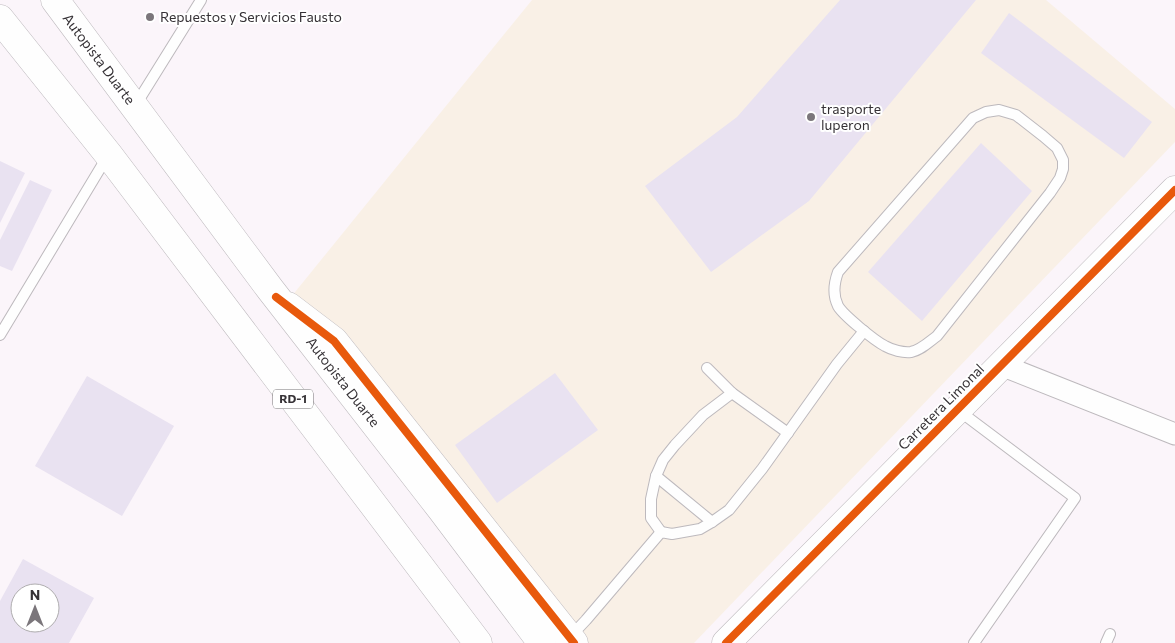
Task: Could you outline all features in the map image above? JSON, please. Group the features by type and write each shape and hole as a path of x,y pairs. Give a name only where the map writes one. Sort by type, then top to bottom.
{"main road":[{"name":"Autopista Duarte","path":"55,0 276,297 441,509 542,643"},
{"name":"RD-1","path":"0,19 108,154 478,643"},
{"name":"Carretera Limonal","path":"726,643 1175,190"},
{"path":"276,297 334,341 572,640"}],"street":[{"path":"1001,365 1175,434"}],"lane":[{"path":"135,107 201,0"},
{"path":"999,110 1016,114 1057,148 1063,160 1063,169 1050,194 937,336 918,350 902,352 886,347 864,331 839,307 834,296 834,283 838,272 973,118 986,112 999,110"},
{"path":"0,335 108,154"},
{"path":"732,393 703,414 663,460 656,476 651,499 651,518 661,532 672,534 700,529 729,510 762,469 837,364 864,331"},
{"path":"707,368 732,393 788,433"},
{"path":"957,409 1075,498 974,643"},
{"path":"656,476 712,522"},
{"path":"572,640 586,620 661,532"}],"shaded area":[{"path":"532,0 1046,0 1175,109 1175,142 694,643 576,643 291,297"}],"building":[{"path":"840,0 976,0 809,201 711,272 645,186 737,117"},
{"path":"1009,13 1152,122 1124,158 981,53"},
{"path":"981,143 1032,191 922,321 868,272"},
{"path":"0,161 25,173 0,223"},
{"path":"30,180 52,190 12,271 0,266 0,240"},
{"path":"555,373 598,430 497,503 455,445"},
{"path":"87,376 174,426 122,516 35,466"},
{"path":"23,559 94,598 69,643 0,643 0,601"}],"cycle path":[{"path":"726,643 1175,190"},
{"path":"276,297 334,341 574,643"}],"place":[{"name":"Repuestos y Servicios Fausto","path":"150,17"},
{"name":"trasporte luperon","path":"811,117"}]}
